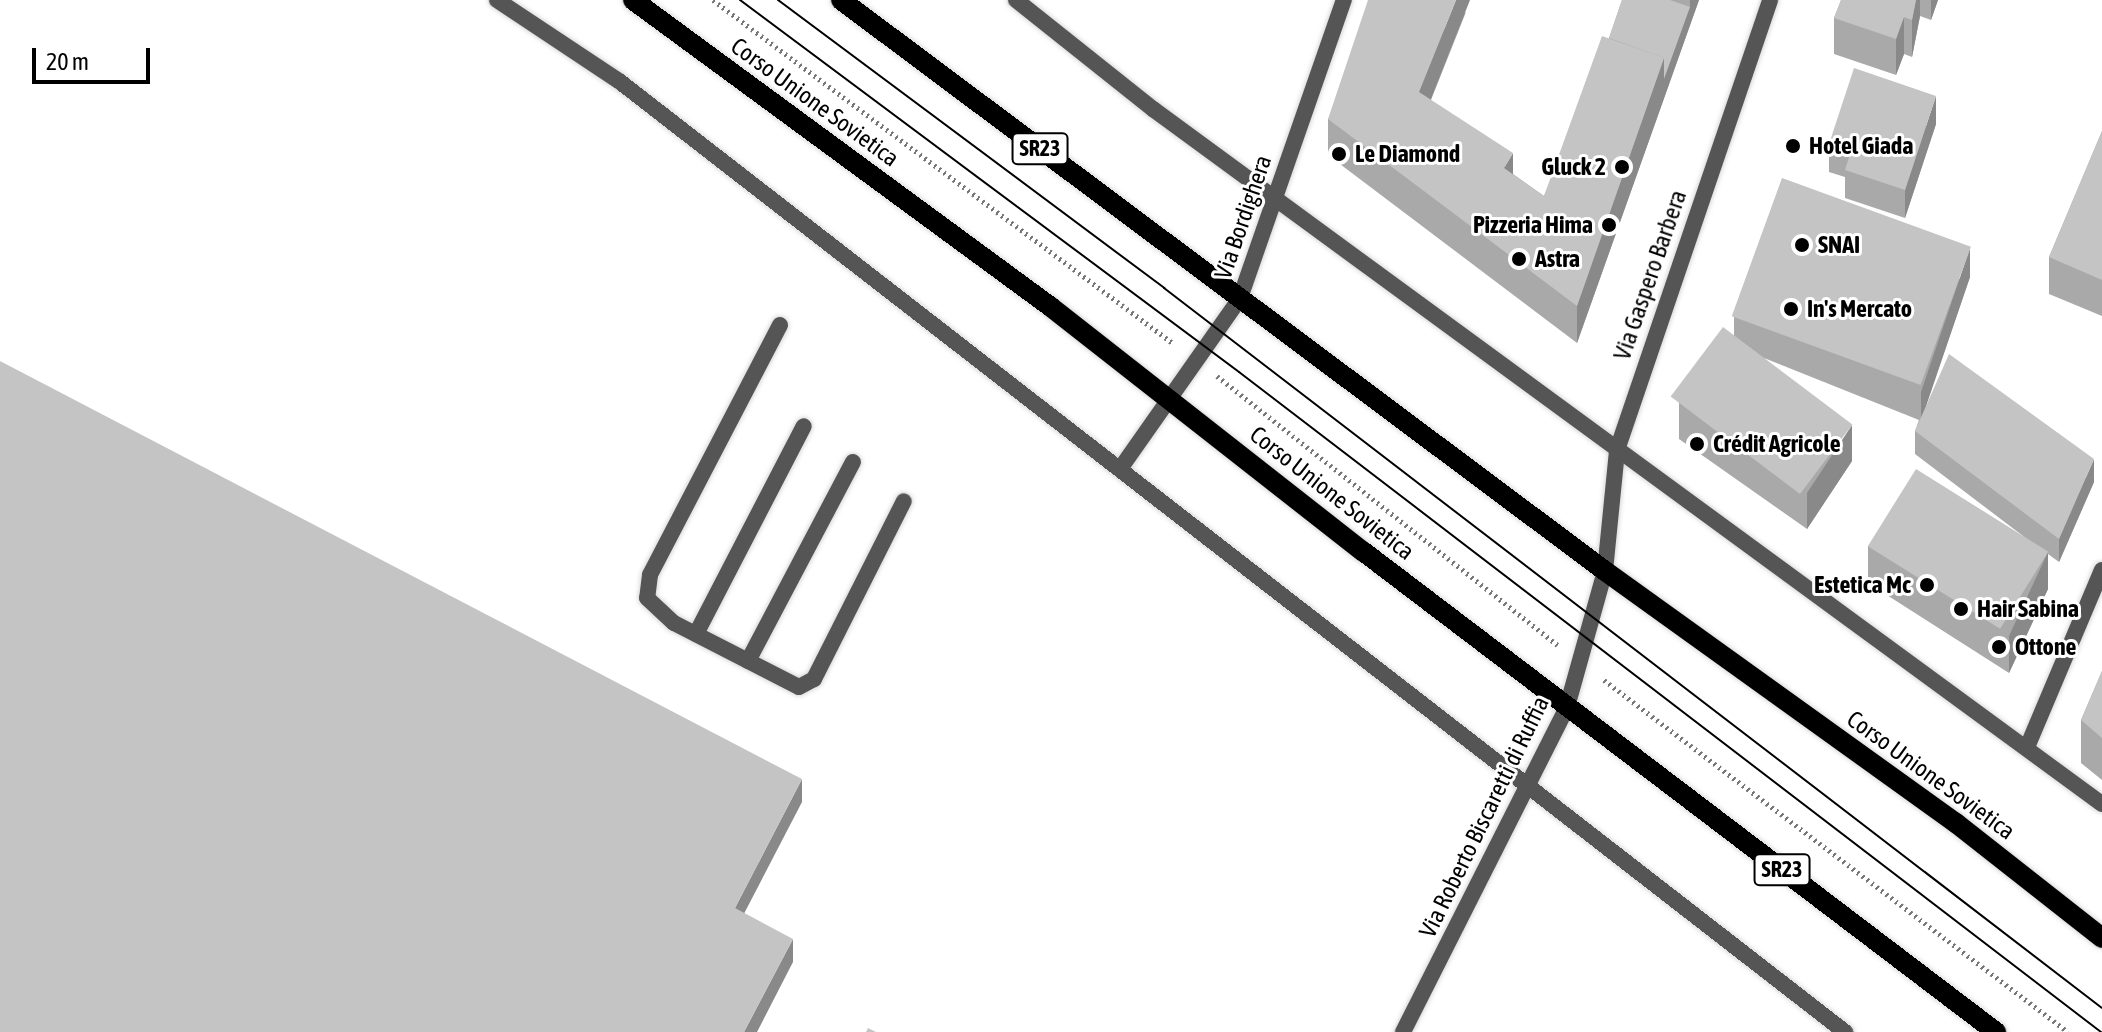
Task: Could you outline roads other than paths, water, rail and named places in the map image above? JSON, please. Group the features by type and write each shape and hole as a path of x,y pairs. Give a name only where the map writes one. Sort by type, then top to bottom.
{"main road":[{"name":"Corso Unione Sovietica","path":"633,0 1171,400 1567,707 1996,1032"},
{"name":"Corso Unione Sovietica","path":"845,1 1605,571 1956,823 2102,938"}],"street":[{"path":"497,0 619,81 1845,1032"},
{"path":"1016,0 1274,198 1617,450 2028,745 2102,804"},
{"name":"Via Bordighera","path":"1120,469 1240,298 1344,0"},
{"name":"Via Gaspero Barbera","path":"1605,571 1617,450 1770,0"},
{"path":"780,325 650,575 647,598 655,609 696,634 799,687 814,679 904,501"},
{"path":"696,634 804,426"},
{"path":"748,661 853,462"},
{"path":"2028,745 2102,570"},
{"name":"Via Roberto Biscaretti di Ruffia","path":"1403,1032 1530,787 1567,707 1605,571"}],"tram line":[{"path":"740,0 1239,372 2101,1032"},
{"path":"778,0 1164,288 2102,1008"}],"place":[{"name":"Hotel Giada","path":"1793,146"},
{"name":"Le Diamond","path":"1339,154"},
{"name":"Gluck 2","path":"1622,167"},
{"name":"Pizzeria Hima","path":"1609,225"},
{"name":"SNAI","path":"1802,245"},
{"name":"Astra","path":"1519,259"},
{"name":"In's Mercato","path":"1791,309"},
{"name":"Crédit Agricole","path":"1697,444"},
{"name":"Estetica Mc","path":"1927,585"},
{"name":"Hair Sabina","path":"1961,609"},
{"name":"Ottone","path":"1999,647"}]}
